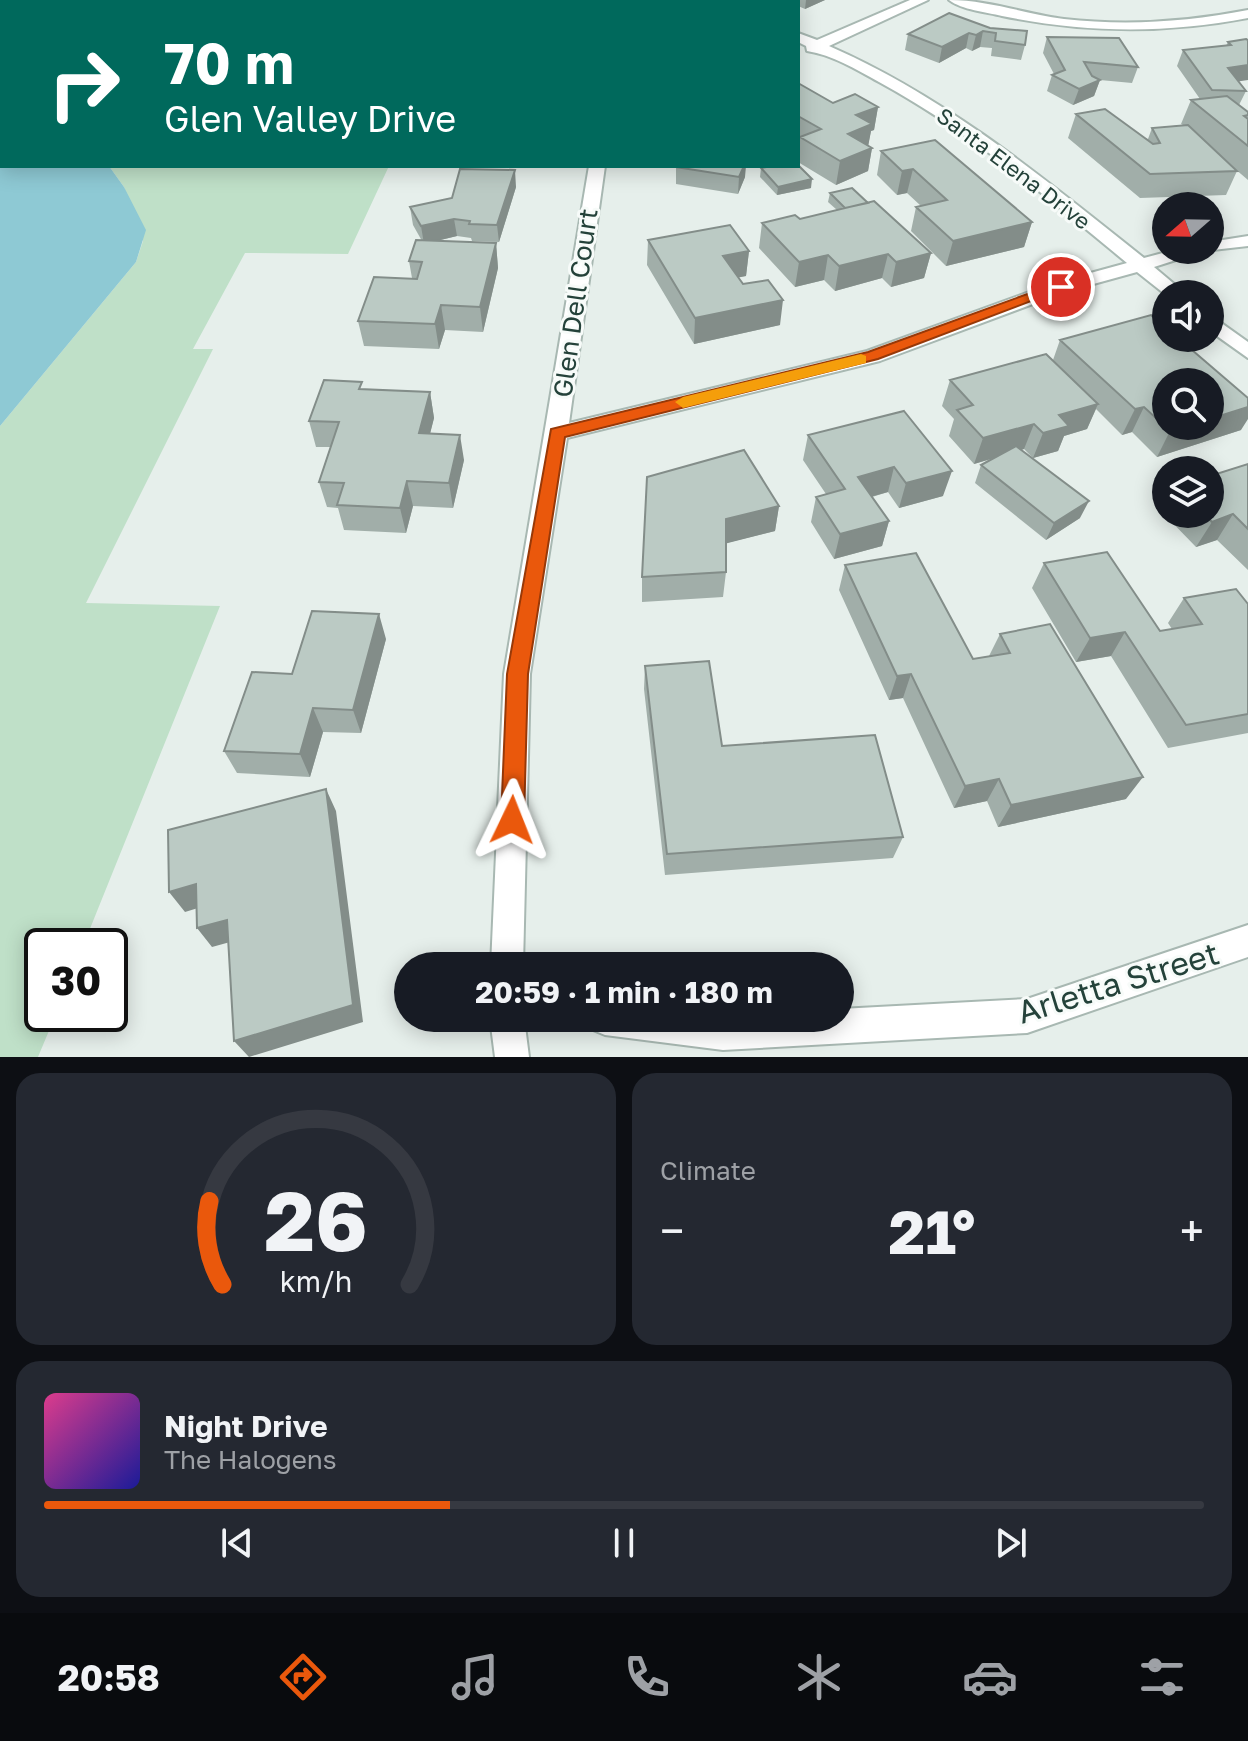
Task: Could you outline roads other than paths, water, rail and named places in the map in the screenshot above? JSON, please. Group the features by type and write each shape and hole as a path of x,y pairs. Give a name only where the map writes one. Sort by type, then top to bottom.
{"street":[{"path":"800,52 921,0"},
{"path":"956,0 1005,14 1080,26 1168,27 1248,14"},
{"name":"Santa Elena Drive","path":"800,38 898,85 972,131 1159,280"},
{"name":"Glen Dell Court","path":"507,952 517,674 597,168"},
{"path":"1224,245 1248,241"},
{"path":"557,433 873,356 1061,287 1152,260"},
{"path":"1224,332 1248,352"},
{"name":"Arletta Street","path":"854,1026 1027,1016 1248,941"},
{"path":"509,1032 512,1057"},
{"name":"Arletta Street","path":"715,1032 741,1032"}],"water":[{"path":"0,168 110,168 146,230 136,262 0,426"}]}
